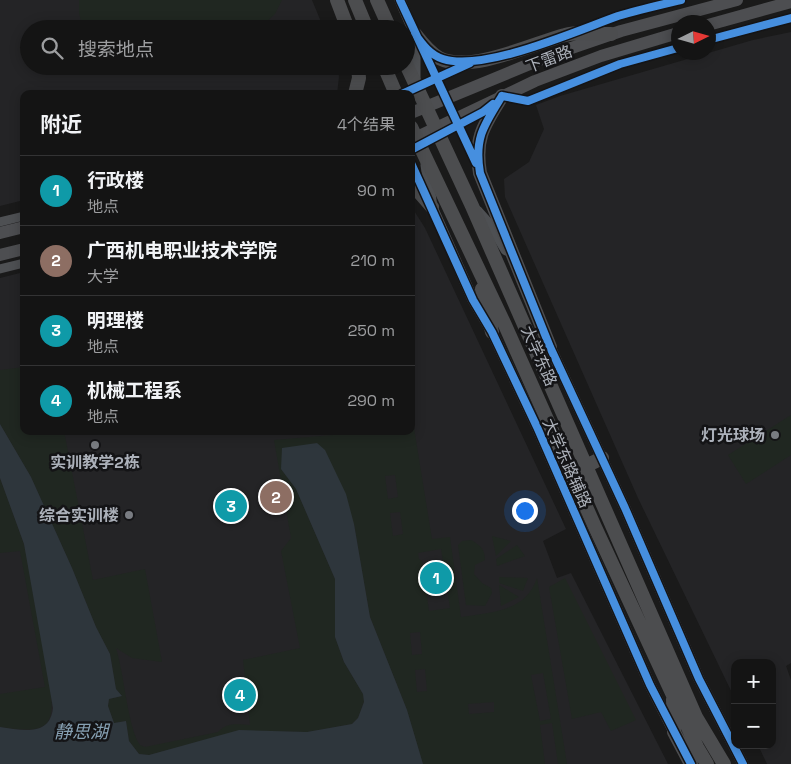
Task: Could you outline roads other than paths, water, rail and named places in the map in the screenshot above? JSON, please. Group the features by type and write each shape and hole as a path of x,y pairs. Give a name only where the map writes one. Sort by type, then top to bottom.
{"main road":[{"path":"337,0 345,20"},
{"path":"355,0 363,20"},
{"path":"377,0 386,20"},
{"name":"下雷路","path":"415,111 492,78 611,34 737,0"},
{"path":"716,22 791,2"},
{"path":"415,34 427,49 440,59 451,61 477,60 508,54 567,34 611,34"},
{"name":"下雷路","path":"415,134 436,127 535,81 601,56 671,34"},
{"path":"492,78 508,54"},
{"path":"356,90 359,75"},
{"path":"388,75 394,90"},
{"name":"大学东路","path":"411,75 472,206 696,718 724,764"},
{"path":"502,96 483,126 477,153 480,173 514,262 550,347 552,388"},
{"name":"大学东路","path":"415,139 476,264 672,693 707,764"},
{"path":"415,188 432,207"},
{"path":"0,233 20,228"},
{"path":"0,255 20,250"},
{"path":"476,264 492,332"},
{"path":"572,473 602,458"},
{"path":"672,693 674,732 691,764"}],"street":[{"path":"400,0 409,20"},
{"path":"567,34 621,16 681,0"},
{"path":"716,38 791,18"},
{"path":"415,34 415,83"},
{"path":"502,96 528,101 620,64 671,50"},
{"name":"大学东路辅路","path":"426,158 432,207 473,300 492,332 674,732"},
{"path":"472,206 494,230 514,262"},
{"path":"0,222 20,217"},
{"path":"0,269 20,264"},
{"name":"大学东路辅路","path":"550,347 602,458 699,679 743,764"}],"water":[{"name":"静思湖","path":"0,424 31,477 96,627 110,654 116,689 122,696 109,699 108,706 114,723 126,721 129,741 139,754 149,755 239,730 307,732 352,724 358,718 364,702 363,694 344,662 335,637 335,579 296,489 281,469 282,448 317,443 325,450 346,494 354,524 370,617 407,710 423,764 0,764 0,727 26,730 41,728 47,724 53,708 24,544 0,478"}],"place":[{"name":"灯光球场","path":"775,435"},
{"name":"实训教学2栋","path":"95,445"},
{"name":"广西机电职业技术学院","path":"276,497"},
{"name":"明理楼","path":"231,506"},
{"name":"综合实训楼","path":"129,515"},
{"name":"行政楼","path":"436,578"},
{"name":"机械工程系","path":"240,695"}]}
